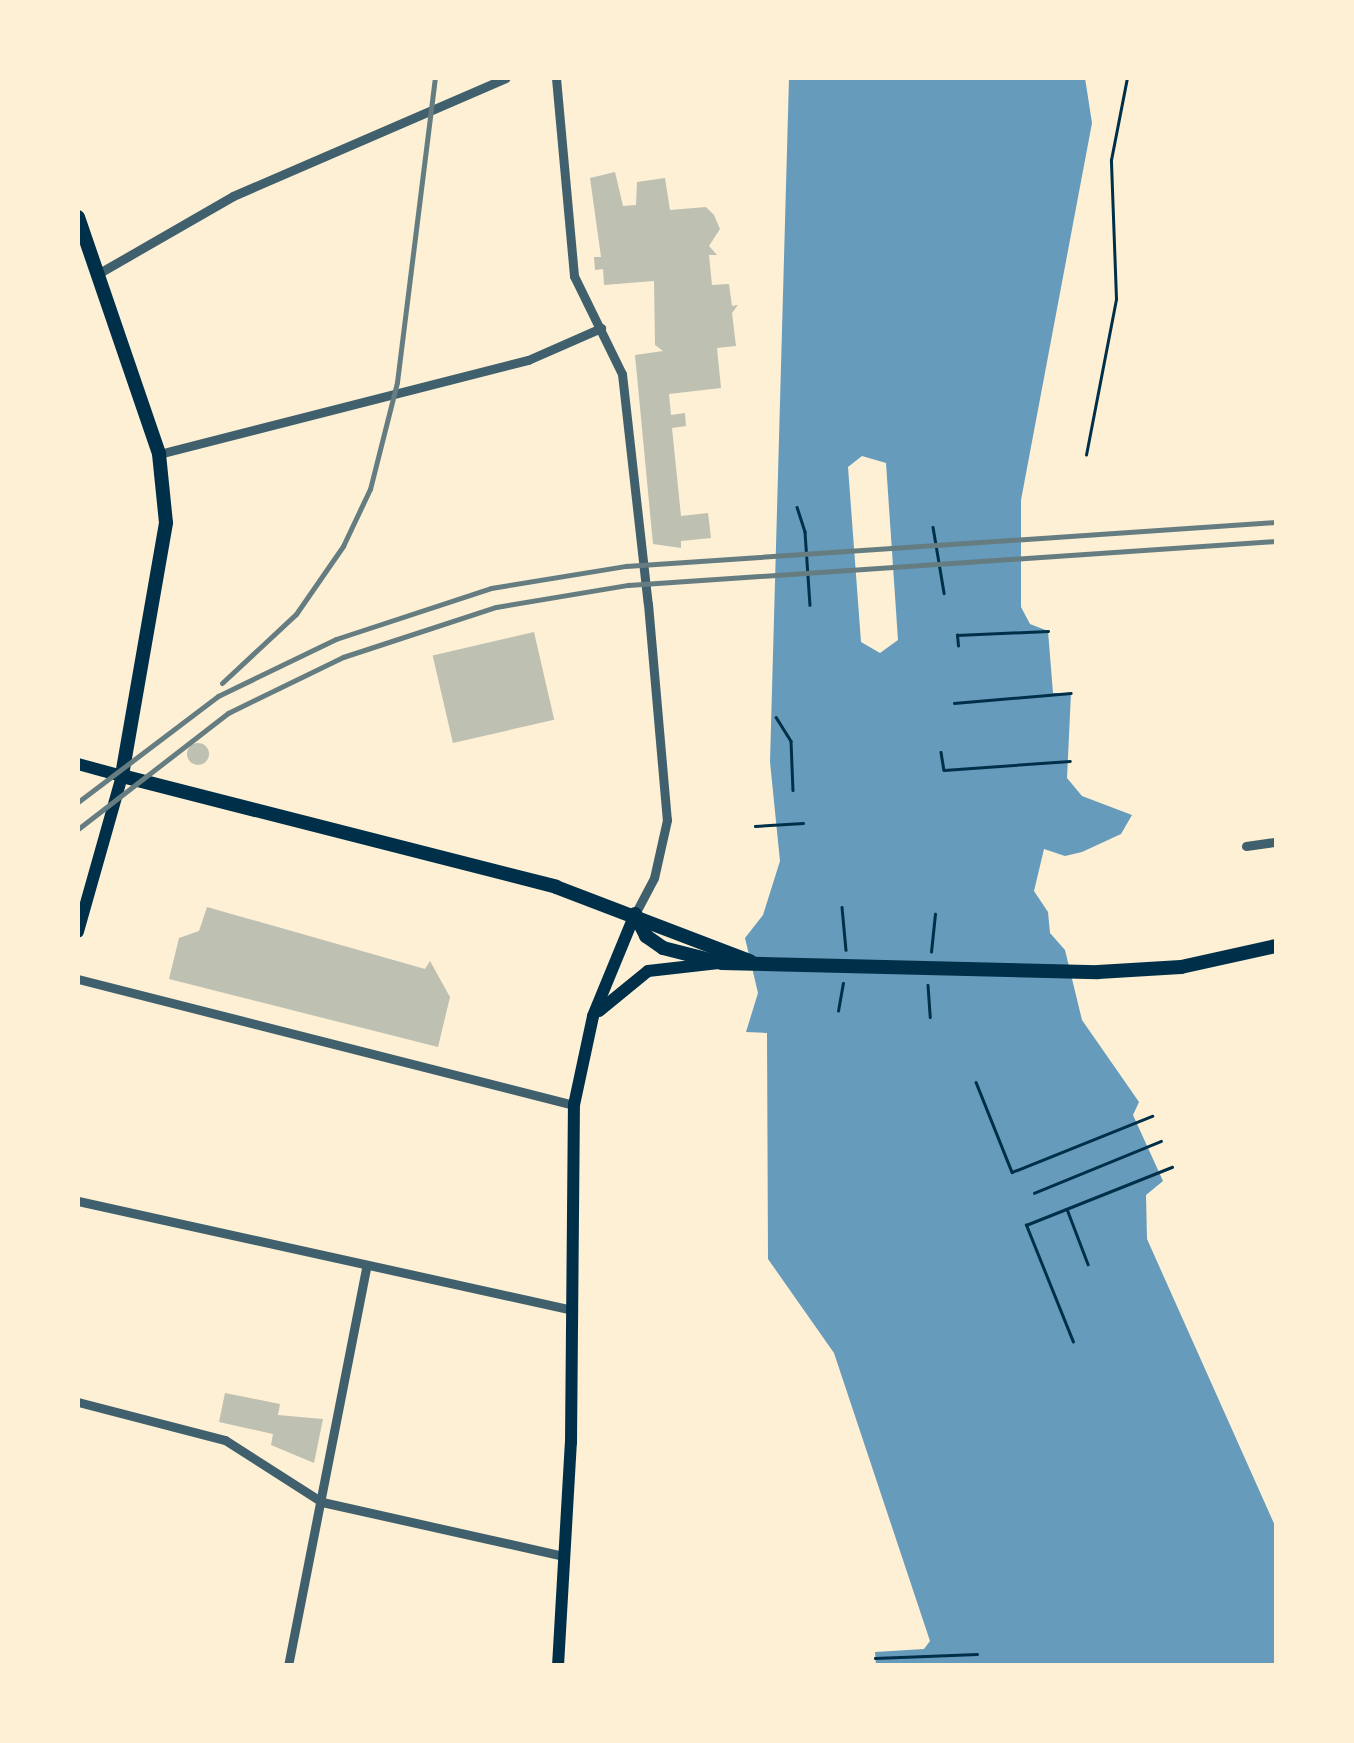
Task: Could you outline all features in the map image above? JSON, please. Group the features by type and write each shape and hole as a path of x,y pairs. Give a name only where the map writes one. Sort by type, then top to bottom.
{"main road":[{"path":"78,217 101,272 159,454 166,522 162,565 122,776 78,932"},
{"path":"78,764 636,914 750,961"},
{"path":"636,914 654,942 684,957 722,963"},
{"path":"558,1666 572,1310 574,1105 593,1016 636,914"},
{"path":"593,1016 648,972 722,963 1098,972 1181,967 1276,946"}],"street":[{"path":"101,272 233,196 506,78"},
{"path":"556,78 574,276 622,374 667,820 654,878 636,914"},
{"path":"159,454 528,360 601,328"},
{"path":"1246,846 1276,842"},
{"path":"78,979 574,1105"},
{"path":"78,1201 366,1268 572,1310"},
{"path":"288,1666 366,1268"},
{"path":"78,1402 225,1440 322,1502 564,1556"}],"path":[{"path":"1086,455 1116,299 1112,160 1127,78"},
{"path":"796,507 806,532 810,605"},
{"path":"933,527 944,594"},
{"path":"958,646 958,635 1048,631"},
{"path":"954,702 1071,693"},
{"path":"776,717 791,741 793,790"},
{"path":"941,752 944,770 1070,761"},
{"path":"755,826 803,823"},
{"path":"976,1082 1012,1172 1152,1116"},
{"path":"1034,1193 1161,1141"},
{"path":"1073,1342 1026,1225 1172,1167"},
{"path":"1067,1209 1088,1264"},
{"path":"875,1658 976,1654"}],"water":[{"path":"789,78 1085,78 1092,123 1021,500 1021,607 1030,624 1048,631 1053,693 1071,693 1067,778 1082,796 1132,815 1121,834 1082,852 1065,856 1044,849 1034,891 1048,912 1050,933 1065,950 1082,1020 1139,1102 1133,1115 1163,1181 1146,1195 1147,1239 1276,1528 1276,1665 876,1665 875,1652 924,1649 930,1641 834,1353 768,1259 767,1033 746,1032 758,993 745,938 763,915 780,861 770,762"}],"pier":[{"path":"862,456 886,463 898,640 880,653 861,642 848,467"}],"building":[{"path":"615,172 623,206 636,205 637,182 665,178 670,210 706,207 714,215 720,229 709,246 717,255 709,255 712,285 729,284 732,306 738,305 732,313 736,346 717,348 721,388 669,394 671,415 685,413 686,426 672,428 681,516 708,513 711,538 681,541 681,548 653,544 635,355 663,351 655,345 654,281 604,285 603,269 595,270 594,257 601,257 590,178"},
{"path":"534,632 554,720 453,743 433,655"},
{"path":"194,743 202,743 209,754 202,765 194,765 187,758 187,750"},
{"path":"207,907 425,969 430,961 450,997 438,1047 169,979 179,938 199,931"},
{"path":"225,1393 280,1404 278,1415 323,1419 314,1463 271,1445 273,1434 219,1422"}],"railway":[{"path":"222,683 296,614 343,546 370,489 397,382 435,78"},
{"path":"78,802 218,696 336,639 491,588 626,566 1276,522"},
{"path":"78,829 228,713 343,657 496,607 628,585 1276,541"}]}
